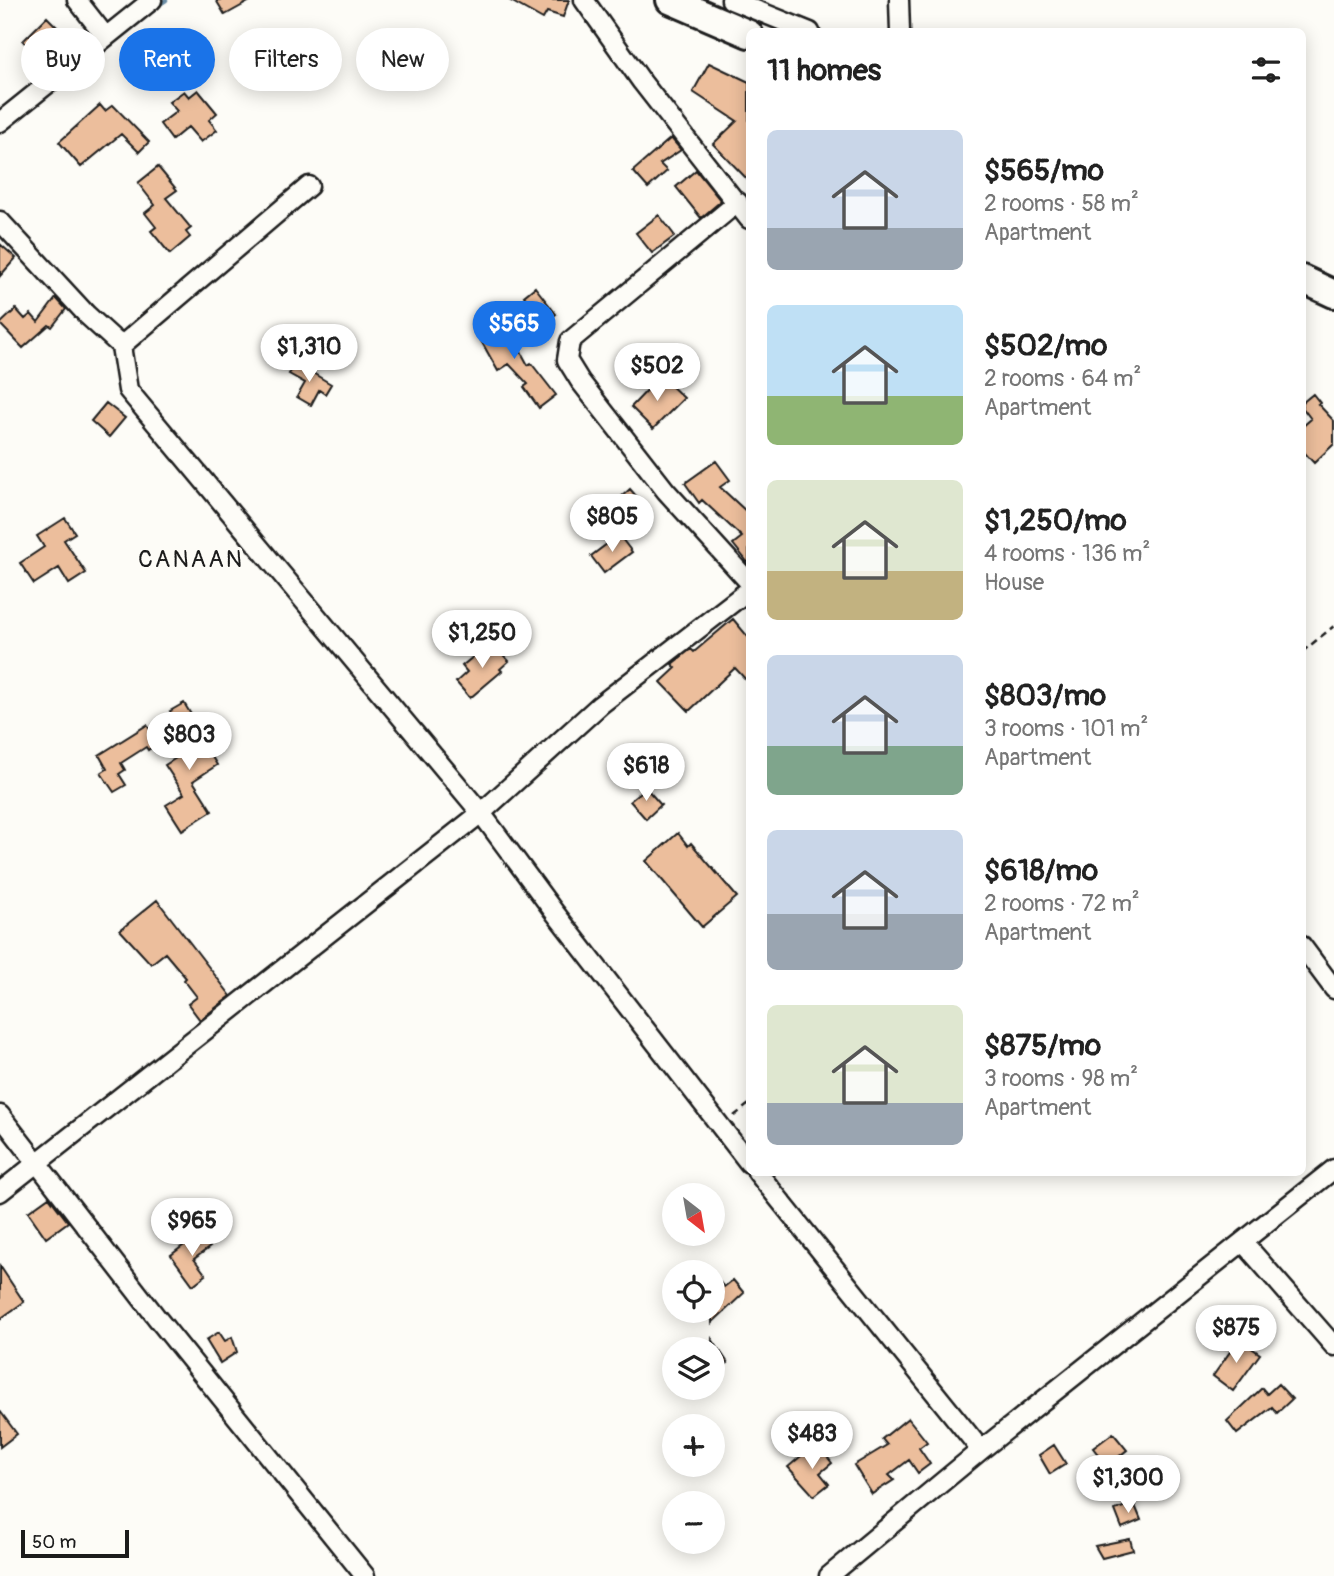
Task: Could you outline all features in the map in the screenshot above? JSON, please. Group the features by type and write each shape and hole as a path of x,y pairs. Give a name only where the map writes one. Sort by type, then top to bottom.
{"main road":[{"path":"670,0 746,33"},
{"path":"1306,281 1334,294"}],"street":[{"path":"77,0 106,37"},
{"path":"0,122 152,0"},
{"path":"584,0 642,82 746,214"},
{"path":"731,0 800,28"},
{"path":"899,0 900,28"},
{"path":"121,346 309,186"},
{"path":"738,202 570,341 567,349 568,360 574,370 666,491 746,579"},
{"path":"0,220 87,315 121,346 128,390 481,813 746,1159"},
{"path":"0,1192 481,813 600,705 746,592"},
{"path":"1306,951 1334,989"},
{"path":"0,1115 156,1318 365,1576"},
{"path":"830,1576 981,1450 1334,1170"},
{"path":"760,1176 981,1450"},
{"path":"1243,1242 1334,1346"}],"path":[{"path":"1306,649 1334,626"},
{"path":"720,1127 746,1106"}],"building":[{"path":"216,0 252,0 225,15"},
{"path":"509,0 569,0 563,17 547,12 543,19"},
{"path":"47,17 58,28 36,28"},
{"path":"709,63 746,81 746,178 713,144 737,121 693,92"},
{"path":"184,91 189,97 199,91 217,113 209,120 217,130 201,142 188,127 172,140 160,124 177,111 169,102"},
{"path":"100,105 105,111 113,105 149,142 139,152 121,134 81,167 59,142"},
{"path":"671,138 681,150 660,164 667,171 648,188 633,171"},
{"path":"158,167 177,190 166,198 191,228 186,232 190,237 170,254 151,231 156,227 145,213 155,205 138,183"},
{"path":"696,170 721,201 701,218 676,187"},
{"path":"659,215 675,236 652,253 636,233"},
{"path":"0,244 16,258 0,276"},
{"path":"535,287 556,314 545,323 524,296"},
{"path":"56,298 66,309 52,327 49,325 23,348 0,324 16,309 25,319 31,314 38,322"},
{"path":"491,318 501,336 510,332 528,365 531,363 556,395 539,408 524,387 528,384 509,364 498,371 474,328"},
{"path":"296,363 331,384 325,394 319,390 311,405 297,397 305,383 289,374"},
{"path":"665,380 684,398 653,429 631,407 654,383 659,388"},
{"path":"1313,394 1320,403 1318,404 1334,421 1334,444 1314,463 1306,454 1306,423 1311,419 1306,412 1306,400"},
{"path":"106,403 125,418 109,437 91,421"},
{"path":"716,461 730,480 720,487 746,511 746,560 733,544 742,537 702,500 699,503 685,483"},
{"path":"630,489 650,512 629,530 609,508"},
{"path":"65,518 75,533 64,540 86,573 69,584 59,568 34,584 20,563 44,547 37,536"},
{"path":"619,535 632,552 604,573 591,556"},
{"path":"733,619 746,634 746,680 735,668 689,711 661,682 676,668 672,664 691,649 694,652"},
{"path":"491,642 509,661 500,669 502,671 470,698 456,682 467,672 462,666"},
{"path":"184,703 198,726 194,728 217,765 193,781 212,811 182,830 166,805 184,794 165,765 192,748 170,711"},
{"path":"147,725 158,743 148,750 146,747 121,763 125,770 119,774 126,785 114,792 101,773 107,769 99,755"},
{"path":"646,788 661,805 646,819 630,801"},
{"path":"678,833 688,846 691,843 737,897 702,927 646,861"},
{"path":"157,900 231,996 200,1020 188,1004 197,997 184,980 186,978 165,953 151,964 120,930"},
{"path":"49,1197 68,1222 46,1238 28,1212"},
{"path":"200,1233 210,1247 194,1259 206,1275 193,1285 171,1255"},
{"path":"0,1266 24,1302 0,1319"},
{"path":"733,1280 744,1293 725,1311 725,1286"},
{"path":"219,1332 225,1341 232,1337 237,1352 220,1363 206,1340"},
{"path":"1239,1339 1260,1354 1233,1391 1213,1376"},
{"path":"1278,1384 1292,1399 1277,1413 1272,1407 1237,1434 1227,1421 1262,1388 1267,1394"},
{"path":"0,1411 17,1434 0,1447"},
{"path":"908,1418 927,1442 919,1448 930,1464 918,1473 909,1460 889,1475 894,1480 872,1494 854,1465 887,1445 882,1439"},
{"path":"1113,1433 1127,1450 1107,1466 1093,1448"},
{"path":"1054,1445 1066,1464 1050,1474 1039,1455"},
{"path":"822,1450 832,1463 820,1473 829,1484 814,1496 788,1467 807,1451 813,1457"},
{"path":"1134,1503 1141,1520 1122,1528 1115,1510"},
{"path":"1130,1539 1133,1550 1102,1558 1095,1546"}],"waterway":[{"path":"155,7 166,0"}],"district":[{"name":"CANAAN","path":"191,559"}]}
